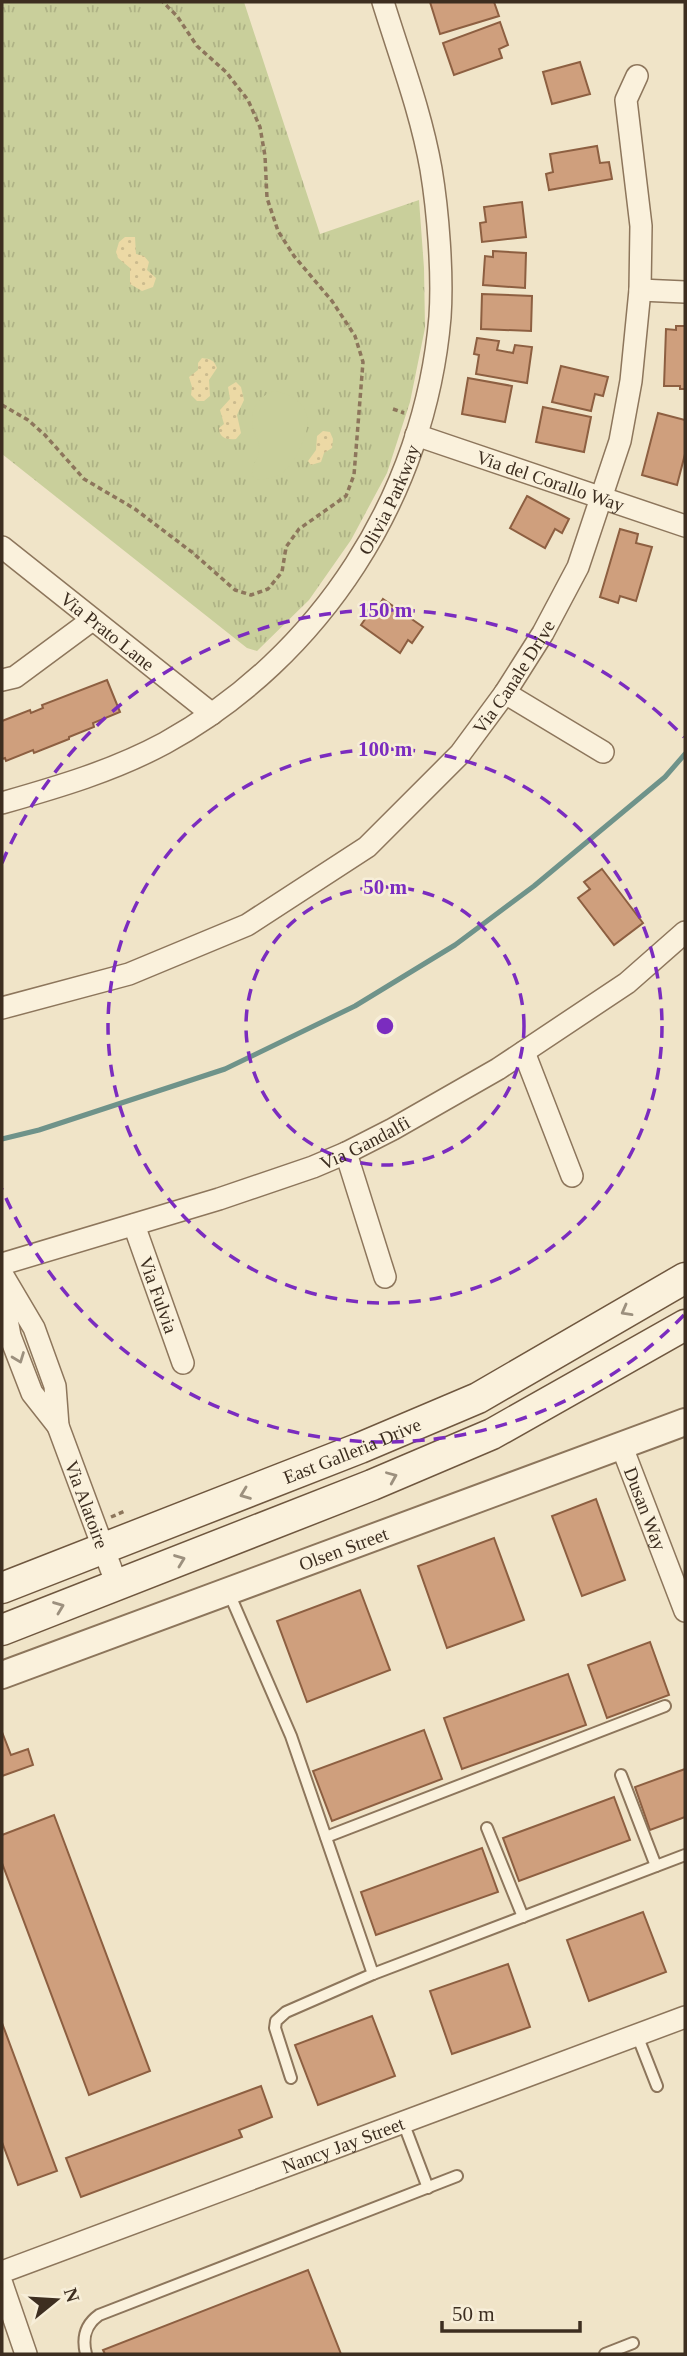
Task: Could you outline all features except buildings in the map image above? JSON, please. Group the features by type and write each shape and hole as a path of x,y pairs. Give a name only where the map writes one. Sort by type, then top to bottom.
{"main road":[{"name":"East Galleria Drive","path":"2,1588 360,1448 478,1398 685,1278"},
{"name":"East Galleria Drive","path":"2,1630 372,1485 492,1434 685,1325"}],"street":[{"name":"Olivia Parkway","path":"2,803 101,772 164,743 212,714 276,661 309,627 338,592 390,503 416,435 436,350 440,313 436,213 431,169 420,117 383,2"},
{"name":"Via Canale Drive","path":"2,1008 129,974 247,925 367,847 460,754 505,693 543,633 578,568 620,441 631,381 640,290 640,226 626,100 636,76"},
{"path":"640,290 685,292"},
{"name":"Via del Corallo Way","path":"416,435 685,526"},
{"name":"Via Prato Lane","path":"2,547 212,714"},
{"path":"2,680 15,677 92,620"},
{"path":"505,693 603,752"},
{"name":"Via Gandalfi","path":"2,1264 219,1199 346,1153 498,1069 627,983 685,932"},
{"path":"524,1052 572,1176"},
{"path":"346,1153 385,1277"},
{"name":"Via Fulvia","path":"134,1225 183,1363"},
{"name":"Via Alatoire","path":"2,1274 33,1328 55,1386 58,1426 117,1585"},
{"name":"Via Alatoire","path":"2,1292 10,1336 32,1393 58,1426"},
{"name":"Olsen Street","path":"2,1675 685,1422"},
{"name":"Dusan Way","path":"622,1447 685,1611"},
{"name":"Nancy Jay Street","path":"2,2272 685,2017"},
{"path":"2,2284 26,2354"}],"lane":[{"path":"228,1590 291,1736 373,1974"},
{"path":"326,1837 665,1706"},
{"path":"621,1775 656,1866"},
{"path":"488,1828 523,1917"},
{"path":"291,2078 275,2028 276,2021 286,2012 373,1974 685,1855"},
{"path":"637,2035 657,2086"},
{"path":"403,2122 428,2188"},
{"path":"86,2354 86,2327 99,2315 457,2176"},
{"path":"605,2354 633,2343"}],"path":[{"path":"2,405 28,420 46,435 84,479 135,509 193,553 235,590 251,595 268,589 282,572 286,547 299,529 346,496 354,475 363,362 355,336 332,301 278,231 267,198 265,156 260,127 248,100 226,72 197,46 177,16 163,2"}],"green space":[{"path":"2,2 244,2 320,234 419,200 425,328 410,402 387,473 351,540 309,600 257,651 247,648 2,454"},
{"path":"274,391 287,395 303,406 306,432 288,468 276,476 257,480 252,476 259,447 252,425 253,412 262,397"}],"sand":[{"path":"125,237 135,237 136,254 144,256 149,262 147,270 156,278 153,287 142,291 130,284 130,268 118,258 116,252 119,242"},
{"path":"202,358 212,360 217,368 209,380 210,396 204,401 197,401 191,395 189,377 198,370 198,363"},
{"path":"236,382 241,387 244,400 237,415 241,433 236,439 230,439 224,438 219,431 224,424 220,410 230,399 228,387"},
{"path":"323,431 330,432 333,439 332,448 324,453 321,462 311,465 308,461 316,450 317,436"}],"waterway":[{"path":"2,1139 39,1130 225,1069 355,1006 455,945 534,886 665,777 685,754"}]}
